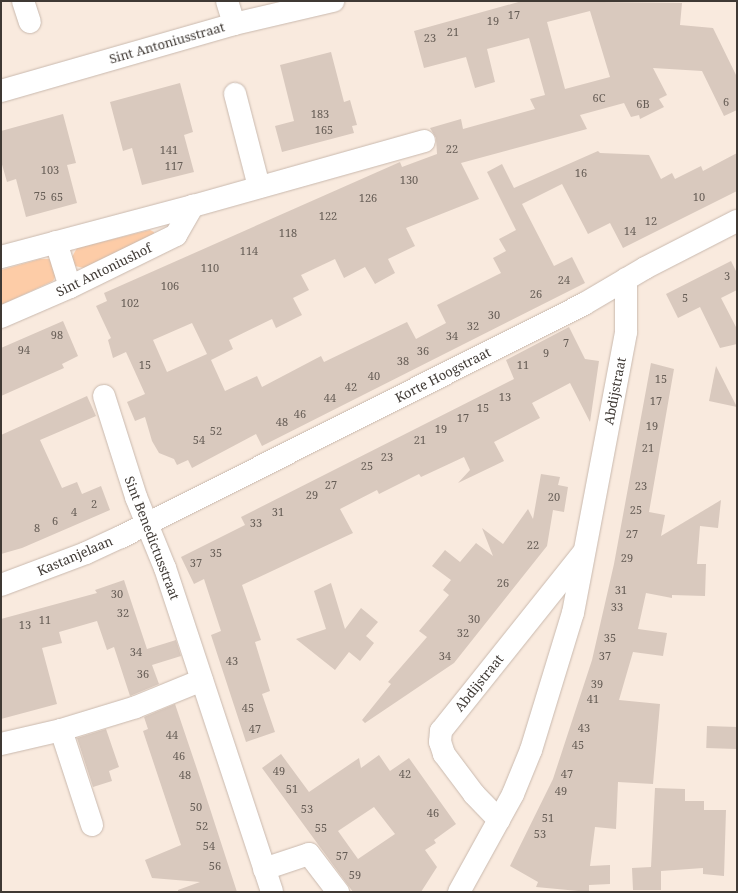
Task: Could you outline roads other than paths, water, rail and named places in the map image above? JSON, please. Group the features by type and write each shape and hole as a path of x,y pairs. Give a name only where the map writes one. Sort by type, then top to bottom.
{"street":[{"path":"23,1 30,22"},
{"path":"227,1 234,24"},
{"name":"Sint Antoniusstraat","path":"1,91 234,24 333,1"},
{"path":"235,94 259,187"},
{"path":"1,257 193,206 424,141"},
{"name":"Sint Antoniushof","path":"1,317 70,287 176,235 193,206"},
{"name":"Korte Hoogstraat","path":"147,523 584,304 626,279 737,221"},
{"path":"56,242 70,287"},
{"name":"Abdijstraat","path":"459,892 499,820 519,779 548,700 573,613 626,332 626,279"},
{"name":"Sint Benedictusstraat","path":"104,396 136,497 166,568 272,892"},
{"name":"Kastanjelaan","path":"1,585 86,553 147,523"},
{"name":"Abdijstraat","path":"499,820 474,794 444,754 440,742 442,731 586,550"},
{"path":"1,744 61,730 136,707 202,680"},
{"path":"61,730 92,825"},
{"path":"264,869 309,854 338,892"}]}
